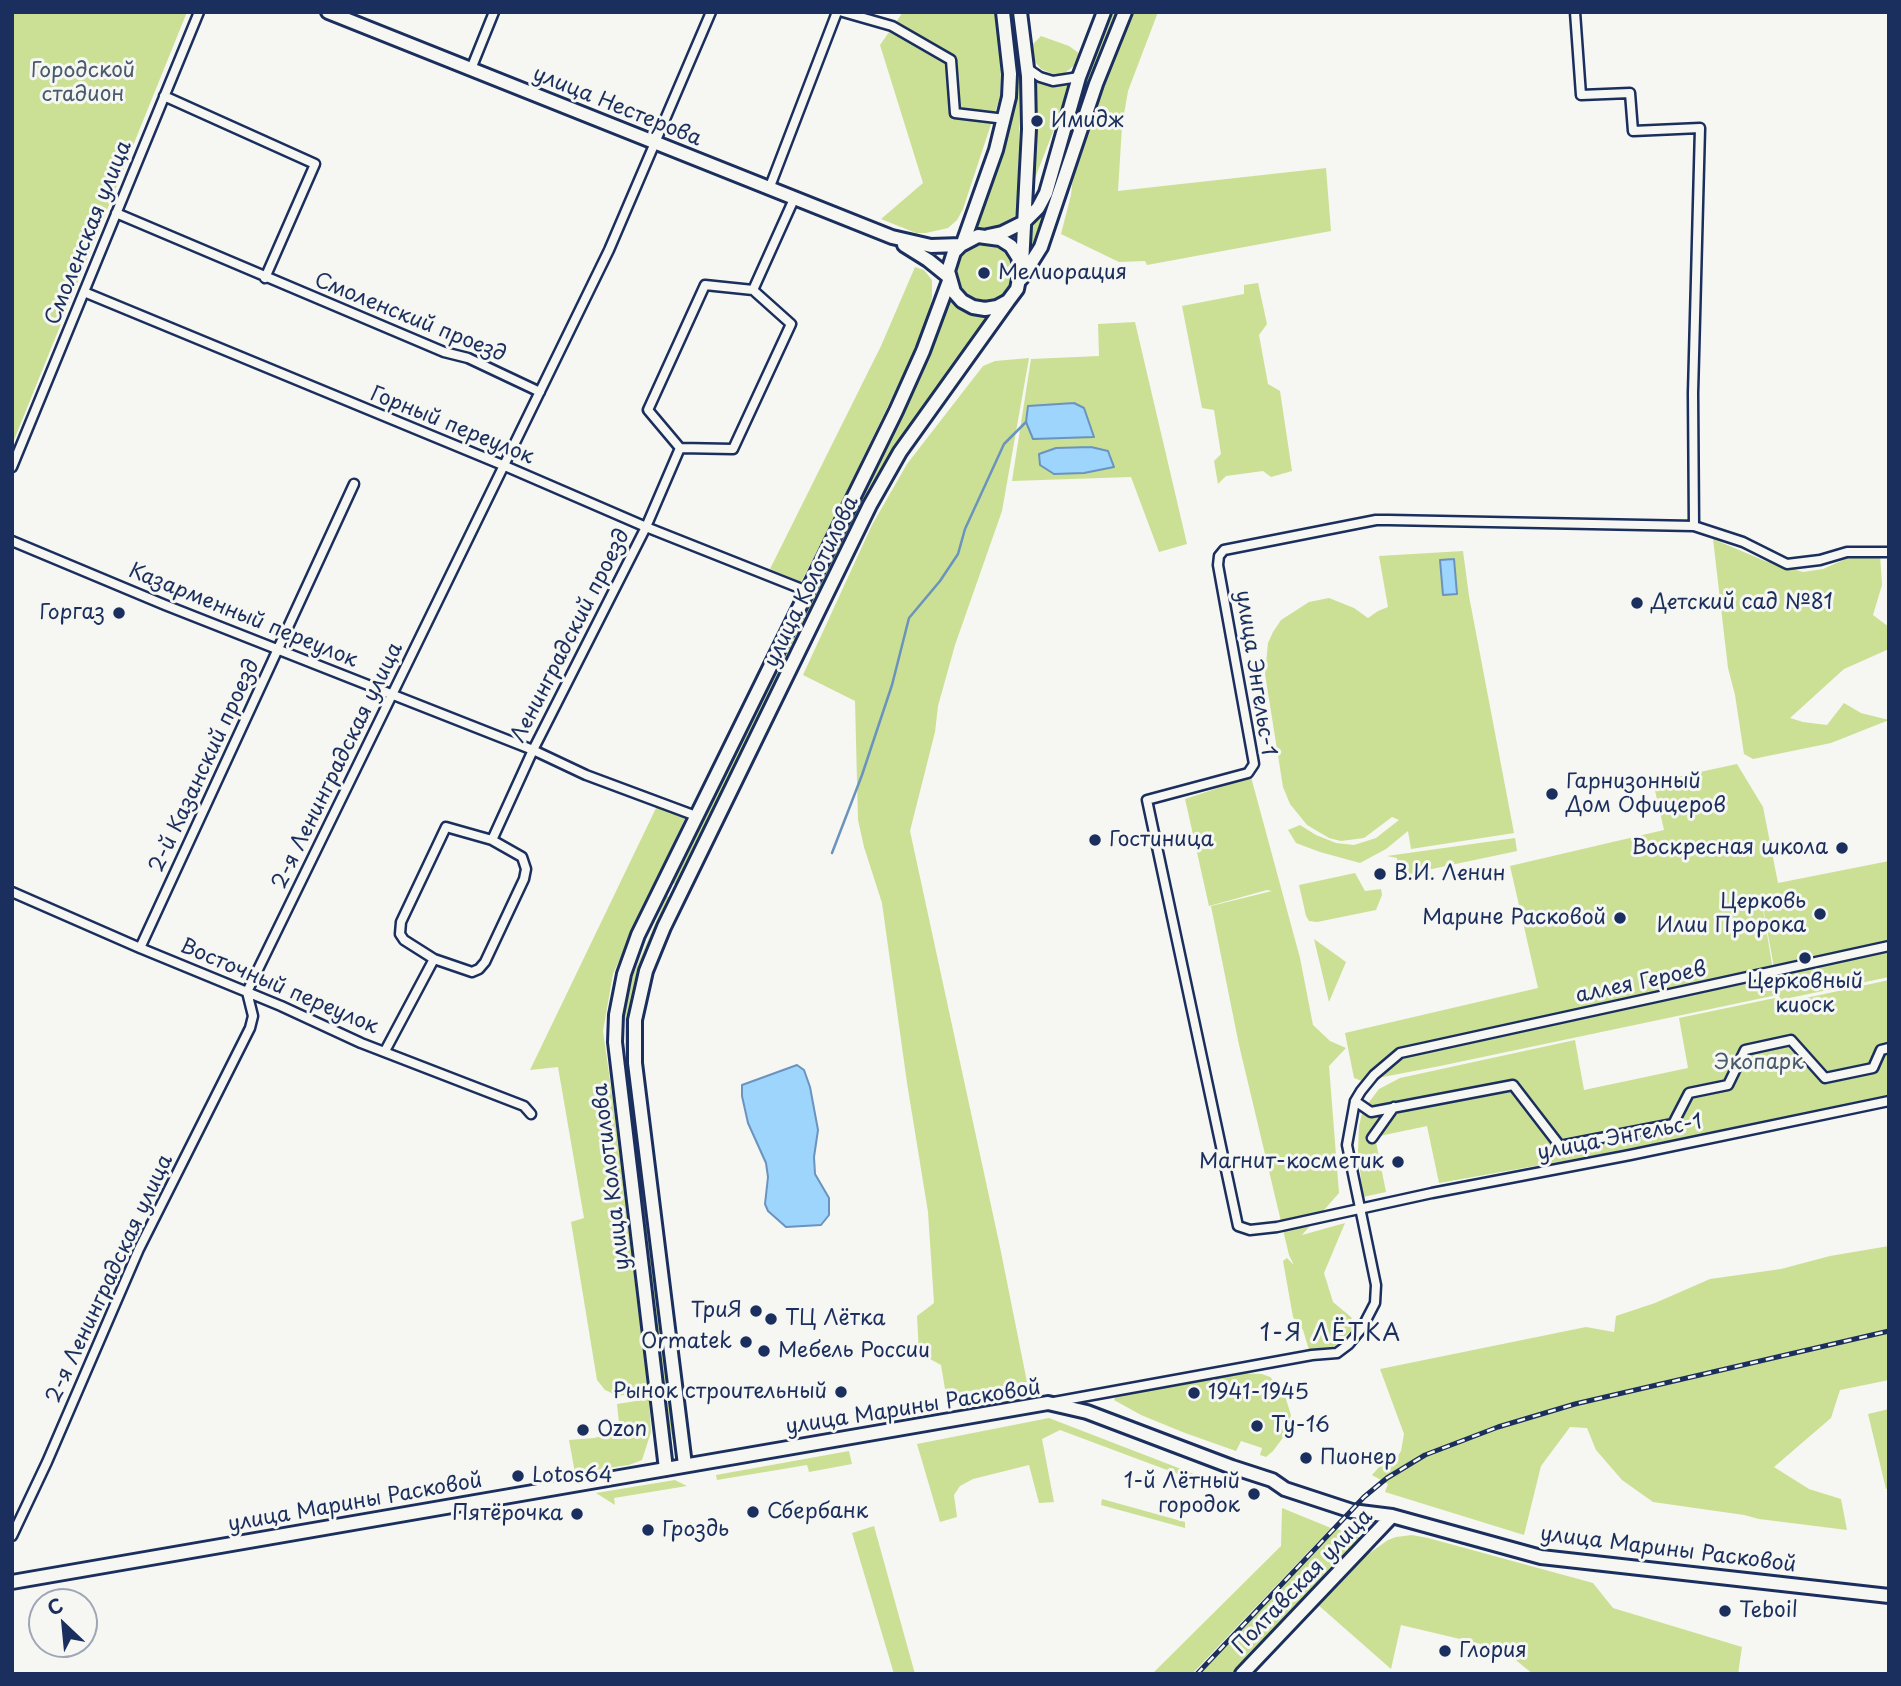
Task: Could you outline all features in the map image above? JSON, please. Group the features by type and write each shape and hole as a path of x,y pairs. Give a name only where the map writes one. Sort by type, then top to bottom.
{"main road":[{"name":"улица Нестерова","path":"328,12 892,237 931,246 962,244"},
{"name":"улица Колотилова","path":"666,1469 615,1042 616,1015 624,974 638,935 897,411 923,351 949,279 950,261 962,244 1005,119 1010,74 1003,12"},
{"name":"улица Колотилова","path":"685,1465 635,1063 635,1020 646,971 679,896 870,505 900,452 1016,292 1021,274 1029,129 1027,68 1020,12"},
{"path":"962,244 978,236 1002,233 1024,222 1038,208 1046,193 1080,77 1104,12"},
{"path":"1021,274 1041,247 1096,84 1125,12"},
{"path":"988,236 1011,246 1018,257 1021,274"},
{"name":"улица Нестерова","path":"892,237 928,260 949,279"},
{"path":"949,279 954,292 962,301 973,307 997,307 1008,301"},
{"path":"662,888 679,896"},
{"name":"улица Марины Расковой","path":"12,1581 1048,1403 1087,1412 1272,1480 1285,1489 1352,1511 1392,1516 1541,1557 1889,1596"},
{"name":"Полтавская улица","path":"1242,1674 1392,1516"}],"street":[{"name":"Смоленская улица","path":"12,467 200,12"},
{"path":"471,69 494,12"},
{"name":"2-я Ленинградская улица","path":"12,1536 139,1249 250,1028 253,1016 247,992 609,250 710,12"},
{"path":"769,189 837,12"},
{"path":"843,12 892,26 951,60 955,113 1005,119"},
{"path":"1575,12 1581,95 1630,93 1633,131 1700,128 1693,393 1694,526"},
{"path":"1027,68 1040,77 1053,81 1080,77"},
{"path":"164,96 315,164 265,278"},
{"path":"752,290 794,199"},
{"name":"Смоленский проезд","path":"116,213 444,352 468,358 540,392"},
{"path":"705,285 752,290 791,324 733,449 680,448 648,410 688,322 705,285"},
{"name":"Горный переулок","path":"84,292 646,527 807,591"},
{"name":"Ленинградский проезд","path":"492,840 533,750 646,527 680,448"},
{"name":"2-й Казанский проезд","path":"140,948 354,484"},
{"name":"улица Энгельс-1","path":"1889,552 1847,552 1820,560 1787,564 1742,542 1694,526 1376,520 1224,550 1219,556 1218,565 1254,764 1248,773 1147,800 1238,1226 1250,1230 1277,1227 1889,1101"},
{"name":"Казарменный переулок","path":"12,541 533,750 586,775 696,816"},
{"path":"446,827 492,840 522,858 526,869 524,879 485,962 479,969 472,972 435,959 404,940 401,922 446,827"},
{"name":"Восточный переулок","path":"12,892 361,1043 524,1106 531,1114"},
{"name":"аллея Героев","path":"1355,1101 1374,1075 1400,1053 1889,946"},
{"path":"385,1051 435,959"},
{"path":"1048,1403 1312,1355 1337,1353 1349,1344 1362,1328 1375,1303 1376,1284 1347,1145 1355,1101 1371,1112 1513,1085 1560,1146 1673,1124 1689,1093 1728,1085 1745,1049 1791,1040 1825,1078 1873,1068 1881,1050 1889,1048"},
{"path":"1372,1138 1394,1107"}],"green space":[{"name":"Городской стадион","path":"12,12 187,12 12,445"},
{"path":"903,12 995,12 1001,63 1000,97 963,209 957,220 948,228 926,233 916,233 881,219 923,183 880,45"},
{"path":"1006,12 1013,12 1020,71 1018,214 999,225 969,233 1010,119"},
{"path":"1108,12 1117,12 1029,258 1030,220"},
{"path":"1129,12 1158,12 1128,91 1122,126 1118,191 1326,168 1331,231 1147,265 1145,261 1119,262 1061,234 1071,195 1074,167"},
{"path":"1041,36 1069,46 1080,54 1076,64 1057,76 1041,69 1031,57 1029,48"},
{"path":"1034,78 1042,84 1057,87 1072,83 1030,191"},
{"path":"985,244 1001,249 1009,257 1014,273 1009,289 1001,297 985,302 969,297 961,289 956,273 961,257 969,249"},
{"path":"915,267 924,270 932,280 932,297 927,318 910,360 838,510 801,582 770,569 881,346"},
{"path":"1258,283 1267,324 1259,335 1268,384 1280,391 1292,471 1271,477 1263,471 1226,476 1218,484 1214,461 1221,454 1214,410 1202,408 1182,306 1244,294 1244,285"},
{"path":"947,300 970,314 980,317 990,315 893,453 680,886 672,883 868,482 934,341"},
{"path":"1135,322 1187,544 1159,552 1131,477 1012,481 1031,359 1099,356 1098,324"},
{"path":"1029,358 1002,511 955,645 938,706 935,732 910,831 1027,1382 946,1395 941,1365 919,1353 917,1316 934,1303 928,1212 882,903 858,820 855,701 803,675 872,525 907,464 983,366 995,361"},
{"path":"1713,539 1765,561 1803,572 1823,569 1850,557 1880,554 1882,585 1873,615 1889,627 1889,649 1844,669 1790,718 1827,725 1844,703 1861,713 1889,720 1831,743 1753,759 1744,754 1728,668"},
{"path":"1463,551 1469,596 1514,833 1411,849 1408,831 1386,849 1360,863 1296,843 1288,830 1300,825 1336,843 1354,845 1376,838 1399,820 1392,817 1364,838 1341,841 1329,838 1307,825 1290,804 1283,787 1265,674 1268,643 1273,632 1281,620 1309,602 1329,598 1354,608 1368,618 1388,607 1379,556"},
{"path":"1737,764 1763,807 1778,883 1889,861 1889,977 1780,1000 1760,891 1777,995 1440,1066 1362,1081 1354,1078 1345,1033 1538,988 1510,866 1664,830 1653,782"},
{"path":"1251,777 1300,958 1313,1025 1330,1041 1346,1048 1329,1066 1339,1193 1302,1235 1345,1223 1324,1273 1333,1302 1351,1317 1355,1327 1335,1346 1309,1350 1303,1330 1293,1317 1283,1261 1287,1258 1294,1265 1289,1255 1239,1045 1211,906 1272,891 1267,890 1209,906 1185,799"},
{"path":"658,804 686,816 613,974 603,1031 649,1391 618,1396 605,1390 597,1380 571,1222 584,1218 558,1067 530,1070"},
{"path":"1515,838 1517,851 1399,876 1397,858 1387,856"},
{"path":"1355,873 1365,891 1381,889 1382,895 1376,910 1317,922 1309,921 1299,885"},
{"path":"667,896 674,900 632,1026 675,1422 673,1441 668,1421 625,1053 625,1007 630,982"},
{"path":"1314,939 1346,962 1329,1002"},
{"name":"Экопарк","path":"1889,980 1889,1097 1592,1156 1439,1183 1427,1126 1375,1137 1386,1192 1363,1197 1358,1151 1363,1110 1379,1089 1400,1078 1575,1040 1584,1090 1688,1068 1679,1018 1775,998 1778,1004"},
{"path":"1889,1246 1889,1380 1840,1390 1831,1418 1774,1467 1809,1489 1841,1499 1847,1530 1653,1502 1622,1480 1596,1450 1587,1428 1570,1427 1541,1466 1524,1535 1385,1492 1388,1484 1372,1475 1380,1466 1396,1459 1401,1451 1404,1434 1380,1369 1586,1327 1614,1332 1616,1316 1655,1303 1710,1279 1781,1269 1830,1256"},
{"path":"1234,1373 1270,1377 1285,1396 1291,1415 1285,1435 1266,1457 1260,1455 1262,1448 1241,1441 1236,1451 1141,1415 1114,1400 1117,1394"},
{"path":"649,1399 651,1432 642,1460 629,1465 575,1473 569,1440 620,1432 617,1404"},
{"path":"1889,1409 1889,1488 1886,1489 1868,1414"},
{"path":"1049,1418 1220,1484 1218,1489 1060,1430 1042,1439 1054,1502 1039,1503 1029,1465 973,1479 960,1486 954,1495 957,1517 940,1522 917,1444"},
{"path":"849,1451 852,1464 809,1472 807,1465 717,1480 716,1475"},
{"path":"675,1480 687,1486 614,1498 615,1505 596,1493"},
{"path":"1102,1499 1185,1522 1185,1528 1101,1505"},
{"path":"1282,1508 1331,1528 1192,1674 1152,1674 1281,1546"},
{"path":"874,1526 915,1674 894,1674 852,1533"},
{"path":"1337,1529 1362,1538 1233,1674 1199,1674"},
{"path":"1412,1535 1593,1583 1613,1608 1742,1647 1738,1674 1533,1674 1502,1649 1401,1625 1391,1669 1317,1604 1361,1559 1388,1540"}],"water":[{"path":"1074,403 1084,408 1094,437 1033,439 1026,422 1028,406"},
{"path":"1091,447 1108,451 1114,467 1084,473 1054,474 1040,465 1039,454 1056,448"},
{"path":"1454,559 1457,594 1443,595 1440,560"},
{"path":"797,1065 804,1070 810,1087 818,1130 814,1157 815,1174 829,1198 829,1215 821,1225 786,1227 768,1211 765,1204 768,1177 766,1163 748,1123 742,1085"}],"waterway":[{"path":"832,853 892,685 909,618 940,581 958,554 965,529 1004,444 1026,422"}],"railway":[{"path":"1197,1674 1364,1497 1387,1478 1425,1455 1498,1427 1575,1404 1889,1331"}],"place":[{"name":"Имидж","path":"1037,121"},
{"name":"Мелиорация","path":"984,273"},
{"name":"Детский сад №81","path":"1637,603"},
{"name":"Горгаз","path":"119,613"},
{"name":"Гарнизонный Дом Офицеров","path":"1552,794"},
{"name":"Гостиница","path":"1095,840"},
{"name":"Воскресная школа","path":"1842,848"},
{"name":"В.И. Ленин","path":"1380,874"},
{"name":"Церковь Илии Пророка","path":"1820,914"},
{"name":"Марине Расковой","path":"1620,918"},
{"name":"Церковный киоск","path":"1805,958"},
{"name":"Магнит-косметик","path":"1398,1162"},
{"name":"ТриЯ","path":"756,1311"},
{"name":"ТЦ Лётка","path":"771,1319"},
{"name":"Ormatek","path":"746,1342"},
{"name":"Мебель России","path":"764,1351"},
{"name":"Рынок строительный","path":"841,1392"},
{"name":"1941-1945","path":"1194,1393"},
{"name":"Ту-16","path":"1257,1426"},
{"name":"Ozon","path":"583,1430"},
{"name":"Пионер","path":"1306,1458"},
{"name":"Lotos64","path":"518,1476"},
{"name":"1-й Лётный городок","path":"1254,1494"},
{"name":"Сбербанк","path":"753,1512"},
{"name":"Пятёрочка","path":"577,1514"},
{"name":"Гроздь","path":"648,1530"},
{"name":"Teboil","path":"1725,1611"},
{"name":"Глория","path":"1445,1651"}],"district":[{"name":"1-Я ЛЁТКА","path":"1331,1335"}]}
